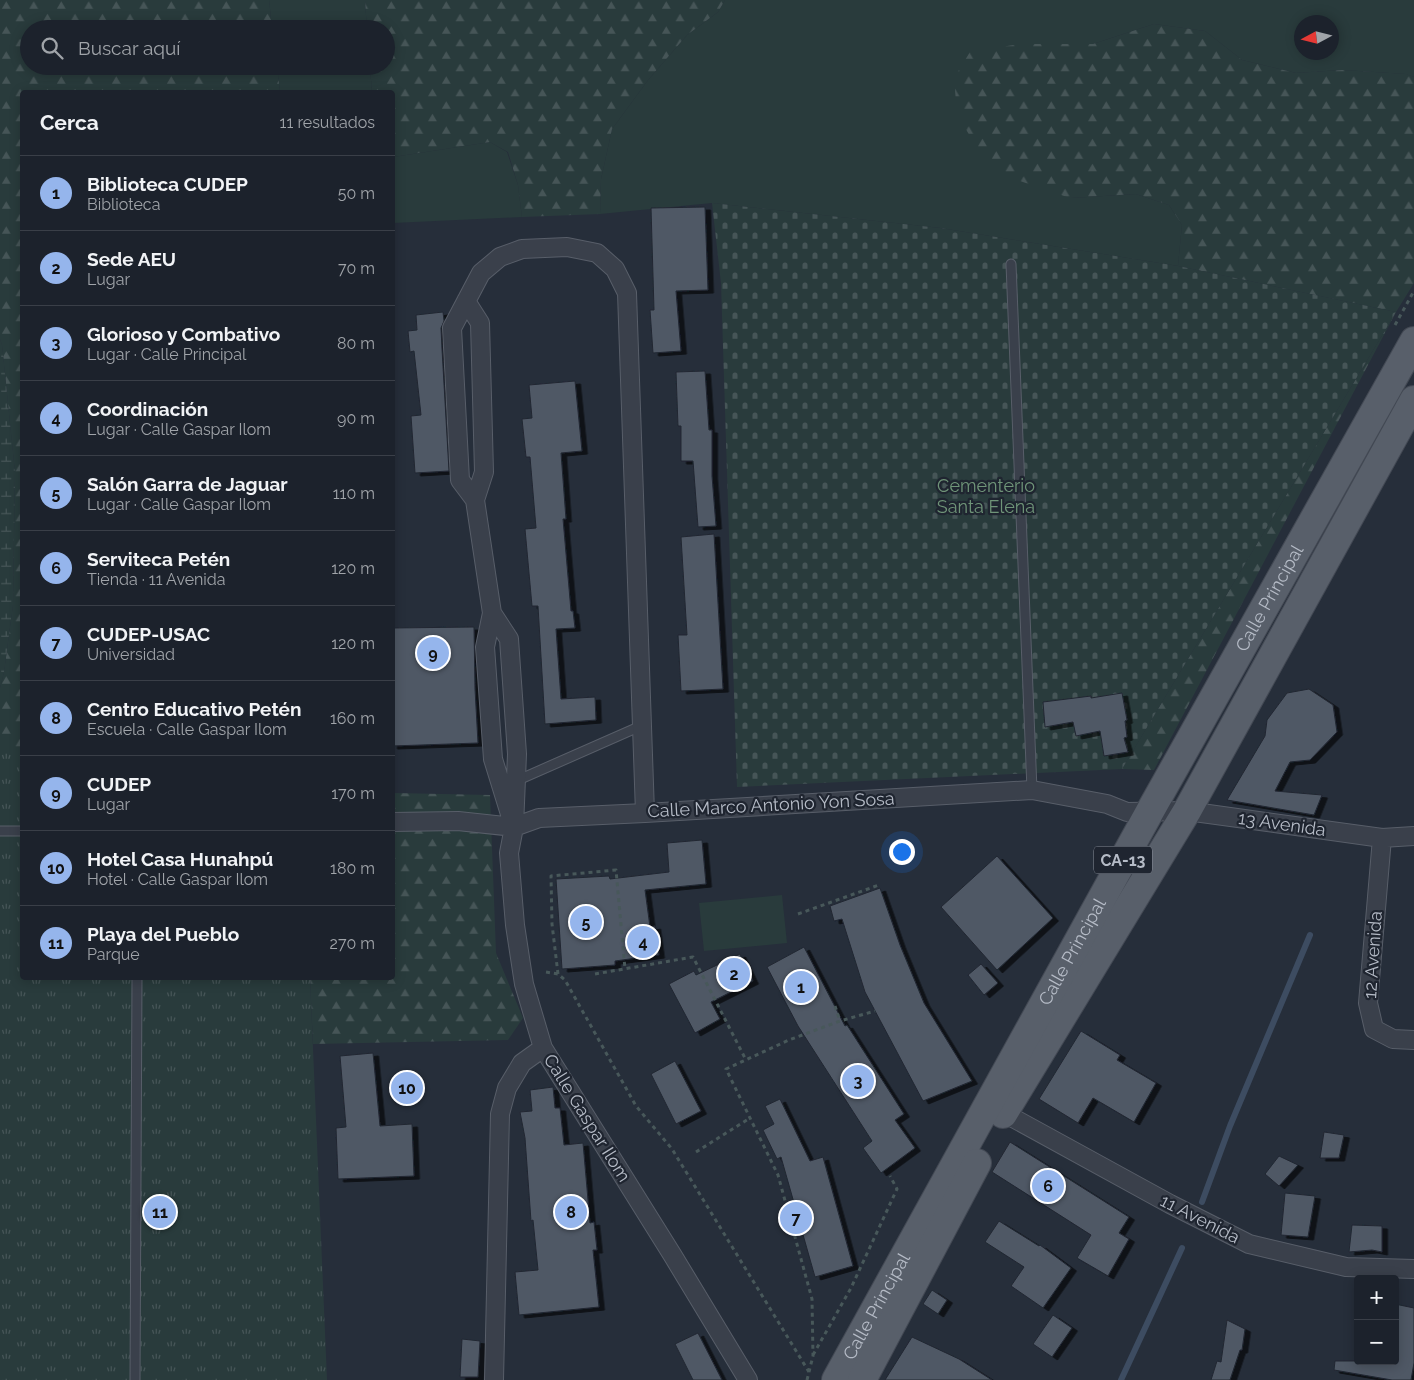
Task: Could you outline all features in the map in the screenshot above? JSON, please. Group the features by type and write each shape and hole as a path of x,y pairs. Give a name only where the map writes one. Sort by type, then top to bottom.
{"main road":[{"name":"Calle Principal","path":"836,1380 1149,813 1414,342"},
{"name":"Calle Principal","path":"862,1380 1004,1113 1186,811 1414,400"}],"street":[{"path":"475,500 460,480 452,328 481,273 500,258 522,249 567,247 596,252 615,269 627,293 645,813"},
{"path":"466,301 480,323 484,472 475,500 492,613 486,648 493,759 514,827"},
{"name":"Calle Gaspar Ilom","path":"492,613 510,639 517,754 514,827 509,854 515,925 524,984 543,1048 748,1380"},
{"name":"Calle Marco Antonio Yon Sosa","path":"395,822 458,821 514,827 539,818 1032,790 1107,804 1127,812 1149,813"},
{"name":"13 Avenida","path":"1149,813 1186,811 1382,838 1414,836"},
{"name":"12 Avenida","path":"1382,838 1368,1003 1374,1029 1393,1039 1414,1040"},
{"path":"494,1380 500,1114 507,1088 522,1063 543,1048"},
{"name":"11 Avenida","path":"1004,1113 1170,1204 1248,1244 1346,1267 1414,1270"}],"lane":[{"path":"1011,264 1032,790"},
{"path":"516,780 642,725"},
{"path":"0,831 20,830"},
{"path":"135,1380 137,980"}],"path":[{"path":"558,974 552,924 551,876 616,870 624,968"},
{"path":"798,914 879,885"},
{"path":"595,974 692,956 746,1060"},
{"path":"546,972 558,974 565,980 636,1106 672,1149 809,1372"},
{"path":"835,1006 840,1021"},
{"path":"807,1380 813,1356 812,1299 778,1175 726,1069 789,1040 840,1021 875,1011"},
{"path":"696,1152 750,1118"},
{"path":"813,1356 851,1288 898,1190 890,1176"}],"green space":[{"path":"0,0 269,0 271,20 20,20 20,75 278,75 280,90 20,90 20,748 0,748 0,688 13,605 15,472 0,339"},
{"path":"269,0 365,0 366,20 271,20"},
{"path":"365,0 725,0 718,12 687,35 648,80 612,129 601,179 600,214 522,217 518,185 508,152 490,142 395,157 395,90 372,90 371,75 395,75 395,20 366,20"},
{"path":"725,0 1414,0 1414,77 1405,74 1342,70 1296,73 1242,60 1205,31 1154,24 1093,44 1020,44 1070,198 1136,194 1169,205 1182,225 1178,266 940,228 712,203 600,214 601,179 612,129 648,80 687,35 718,12"},
{"path":"1154,24 1205,31 1242,60 1296,73 1342,70 1406,74 1414,77 1414,283 1396,312 1178,266 1182,225 1169,205 1136,194 1070,198 1017,180 981,155 957,114 954,78 970,52 1020,44 1093,44"},
{"path":"278,75 371,75 372,90 280,90"},
{"path":"490,142 507,152 518,185 522,217 395,223 395,157"},
{"name":"Cementerio Santa Elena","path":"712,203 940,228 1178,266 1396,312 1122,769 737,787 721,283"},
{"path":"1396,312 1154,770 1122,769"},
{"path":"0,339 15,472 13,605 0,688"},
{"path":"0,748 20,748 20,980 310,980 327,1380 0,1380"},
{"path":"395,793 490,795 496,953 523,1018 508,1040 313,1044 310,980 395,980"},
{"path":"782,895 787,943 704,951 699,903"}],"building":[{"path":"705,207 708,290 676,291 681,351 653,353 650,310 654,310 651,208"},
{"path":"443,312 444,321 441,328 449,471 415,473 411,416 421,415 414,351 410,352 408,331 417,330 416,315"},
{"path":"705,371 709,430 712,430 712,476 716,526 698,527 693,461 681,461 681,426 678,426 676,372"},
{"path":"575,381 582,451 561,453 566,519 563,519 571,611 573,611 575,628 556,629 561,699 595,697 596,720 545,724 538,606 532,606 525,529 536,528 530,457 526,457 522,419 532,418 529,385"},
{"path":"714,534 723,689 681,691 678,635 687,635 681,537"},
{"path":"474,627 478,743 395,746 395,628"},
{"path":"1309,689 1333,705 1337,732 1310,760 1290,762 1275,791 1322,795 1314,815 1227,800 1265,736 1267,720 1287,693"},
{"path":"1122,693 1127,720 1125,721 1127,737 1124,738 1128,752 1104,756 1100,731 1076,736 1073,722 1045,727 1043,702"},
{"path":"702,840 706,884 645,890 650,927 655,926 659,955 615,961 615,965 562,969 556,879 609,876 610,879 669,872 667,843"},
{"path":"997,856 1053,918 997,970 941,907"},
{"path":"880,888 900,945 924,1003 972,1081 923,1101 865,992 842,919 834,921 830,906"},
{"path":"804,947 845,1026 847,1025 904,1114 895,1120 915,1148 881,1173 863,1148 872,1141 798,1026 767,967"},
{"path":"740,954 753,981 711,1002 720,1019 695,1033 669,984 694,971 696,975"},
{"path":"981,964 998,983 984,995 968,975"},
{"path":"1081,1031 1120,1055 1117,1060 1156,1083 1134,1122 1093,1098 1078,1123 1039,1099"},
{"path":"373,1053 380,1126 412,1124 414,1176 338,1179 336,1128 346,1127 340,1056"},
{"path":"675,1061 701,1111 676,1124 651,1074"},
{"path":"553,1087 555,1108 560,1108 564,1145 583,1143 590,1223 594,1222 597,1250 593,1250 599,1307 519,1315 515,1272 538,1270 533,1220 531,1221 525,1138 520,1112 532,1111 530,1090"},
{"path":"780,1099 810,1161 823,1157 853,1266 815,1277 781,1157 777,1159 763,1130 774,1124 765,1106"},
{"path":"1324,1132 1344,1135 1339,1158 1320,1158"},
{"path":"1010,1142 1129,1217 1119,1233 1129,1239 1108,1276 1077,1258 1091,1235 992,1172"},
{"path":"1279,1156 1298,1165 1279,1186 1265,1174"},
{"path":"1285,1193 1315,1196 1308,1237 1281,1235"},
{"path":"999,1221 1040,1245 1071,1268 1043,1308 1011,1286 1024,1267 985,1242"},
{"path":"1352,1225 1382,1226 1382,1252 1372,1250 1349,1252"},
{"path":"932,1290 947,1300 938,1314 923,1304"},
{"path":"1399,1305 1414,1308 1414,1363 1411,1380 1392,1380 1334,1370 1335,1361 1354,1361 1354,1365 1399,1365"},
{"path":"1053,1315 1072,1328 1052,1357 1033,1344"},
{"path":"1227,1320 1245,1329 1242,1350 1240,1350 1230,1380 1211,1380 1217,1361 1221,1362"},
{"path":"698,1333 722,1380 693,1380 675,1344"},
{"path":"912,1337 959,1359 992,1380 885,1380"},
{"path":"462,1339 480,1341 478,1377 460,1377"}],"waterway":[{"path":"1202,1202 1230,1126 1310,935"},
{"path":"1121,1380 1182,1248"}],"place":[{"name":"CUDEP","path":"433,653"},
{"name":"Salón Garra de Jaguar","path":"586,922"},
{"name":"Coordinación","path":"643,942"},
{"name":"Sede AEU","path":"734,974"},
{"name":"Biblioteca CUDEP","path":"801,987"},
{"name":"Glorioso y Combativo","path":"858,1081"},
{"name":"Hotel Casa Hunahpú","path":"407,1088"},
{"name":"Serviteca Petén","path":"1048,1186"},
{"name":"Playa del Pueblo","path":"160,1212"},
{"name":"Centro Educativo Petén","path":"571,1212"},
{"name":"CUDEP-USAC","path":"796,1218"}]}
